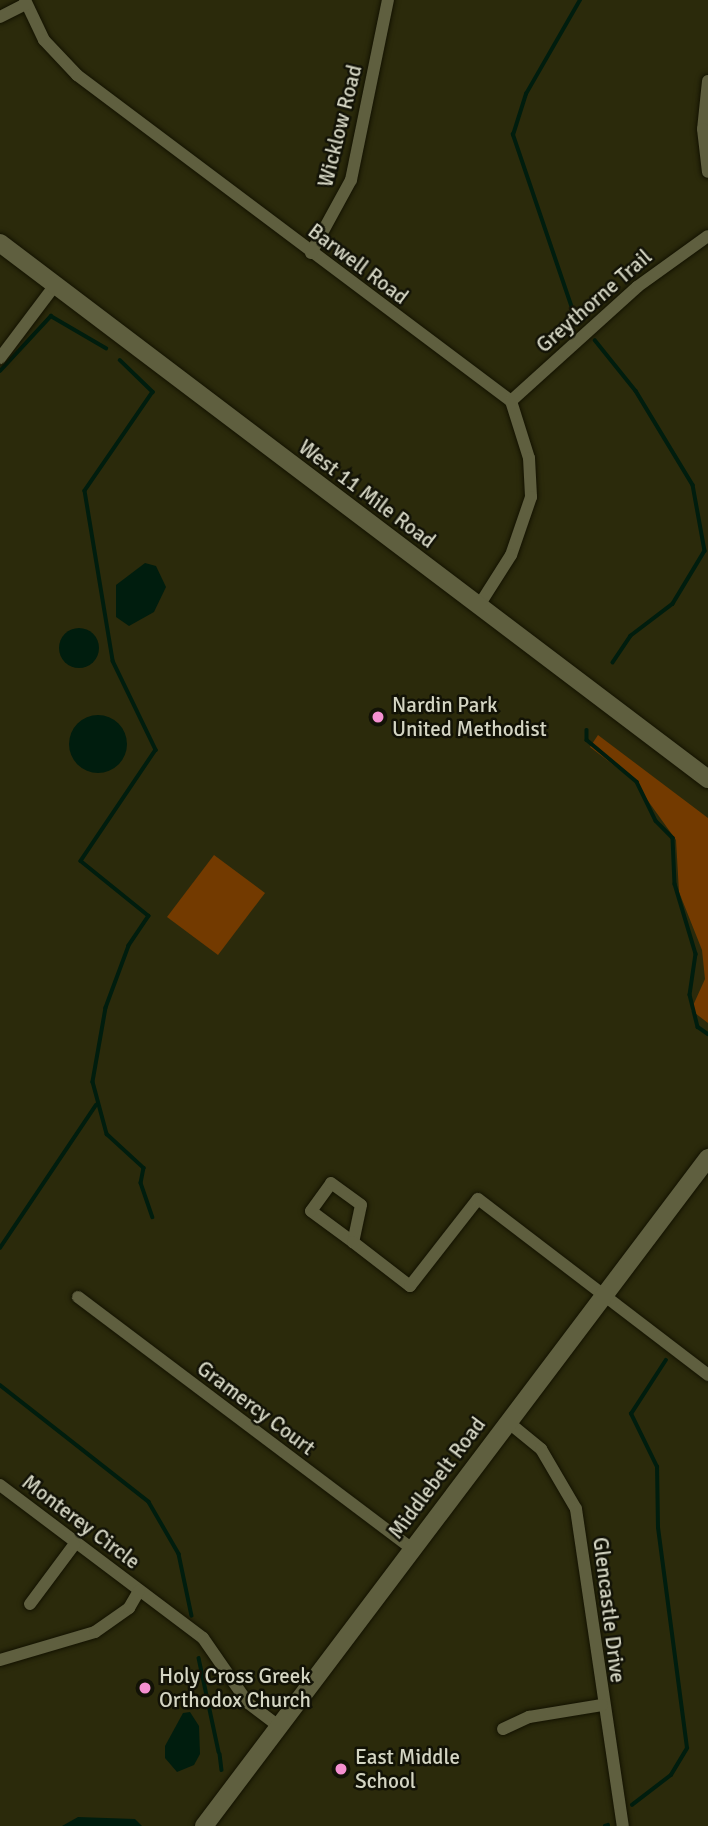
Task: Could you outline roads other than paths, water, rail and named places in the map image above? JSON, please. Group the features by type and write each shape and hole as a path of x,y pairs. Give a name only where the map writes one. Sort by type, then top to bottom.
{"street":[{"name":"Wicklow Road","path":"311,253 351,180 388,0"},
{"name":"Barwell Road","path":"25,2 44,40 77,75 511,401"},
{"path":"0,17 25,2"},
{"path":"708,81 703,129 708,172"},
{"name":"Greythorne Trail","path":"511,401 637,287 708,236"},
{"name":"West 11 Mile Road","path":"0,243 708,779"},
{"path":"0,358 55,285"},
{"path":"478,607 511,555 531,497 529,458 511,401"},
{"name":"Middlebelt Road","path":"204,1826 708,1158"},
{"path":"353,1242 361,1205 331,1183 311,1210 410,1286 478,1199 708,1375"},
{"name":"Gramercy Court","path":"78,1297 412,1549"},
{"name":"Glencastle Drive","path":"508,1422 541,1449 576,1509 602,1705 623,1826"},
{"name":"Monterey Circle","path":"0,1485 74,1545 203,1638 247,1703 278,1726"},
{"path":"30,1604 74,1545"},
{"name":"Monterey Circle","path":"0,1660 95,1632 129,1608 139,1591"},
{"path":"503,1729 529,1717 602,1705"}],"waterway":[{"path":"577,323 513,135 526,94 580,0"},
{"path":"0,371 51,316 106,348"},
{"path":"595,340 636,391 693,485 705,551 673,604 631,636 613,663"},
{"path":"120,360 153,392 85,491 113,661 156,750 81,861 149,916 129,946 106,1008 93,1082 107,1134 144,1168 141,1183 153,1217"},
{"path":"587,730 587,740 637,782 656,821 673,838 675,884 696,954 690,995 698,1027 708,1034"},
{"path":"0,1248 96,1105"},
{"path":"632,1805 671,1775 687,1748 658,1528 657,1467 631,1414 666,1360"},
{"path":"0,1385 149,1502 179,1554 192,1616"},
{"path":"199,1658 219,1752"},
{"path":"220,1754 222,1770"}],"place":[{"name":"Nardin Park United Methodist","path":"378,717"},
{"name":"Holy Cross Greek Orthodox Church","path":"145,1688"},
{"name":"East Middle School","path":"341,1769"}]}
